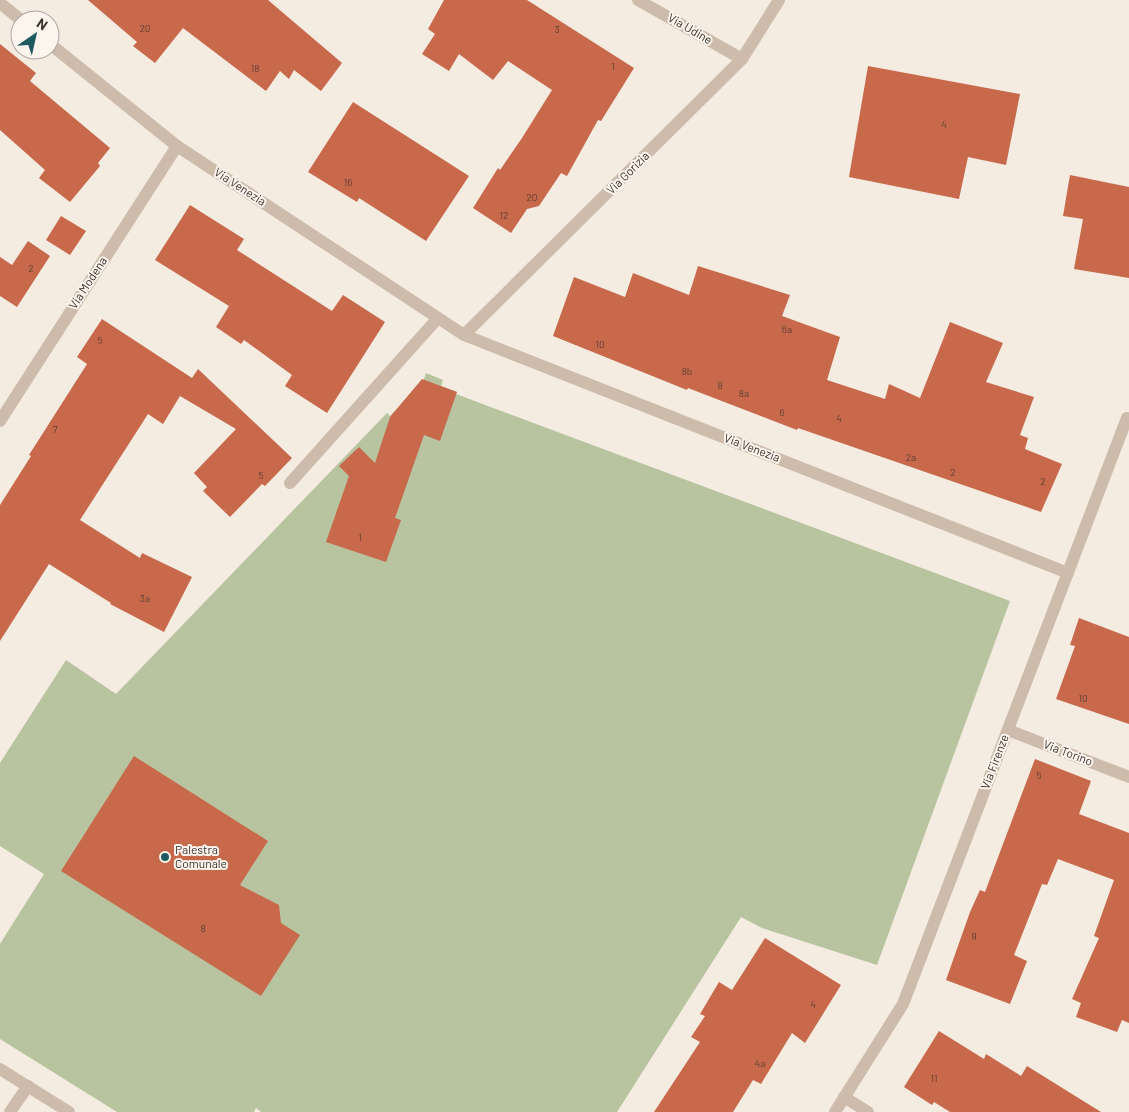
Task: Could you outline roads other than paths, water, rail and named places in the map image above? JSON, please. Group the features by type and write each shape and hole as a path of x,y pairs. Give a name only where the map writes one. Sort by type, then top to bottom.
{"street":[{"name":"Via Udine","path":"638,0 742,59"},
{"name":"Via Gorizia","path":"464,335 742,59 779,0"},
{"path":"0,4 10,12"},
{"name":"Via Venezia","path":"60,52 177,146 464,335 1068,573"},
{"name":"Via Modena","path":"0,421 177,146"},
{"path":"290,483 438,318"},
{"name":"Via Firenze","path":"835,1112 903,1004 1127,418"},
{"name":"Via Torino","path":"1008,730 1129,777"},
{"path":"0,1069 69,1112"},
{"path":"10,1112 28,1086"},
{"path":"844,1097 868,1112"}],"place":[{"name":"Palestra Comunale","path":"165,857"}]}
